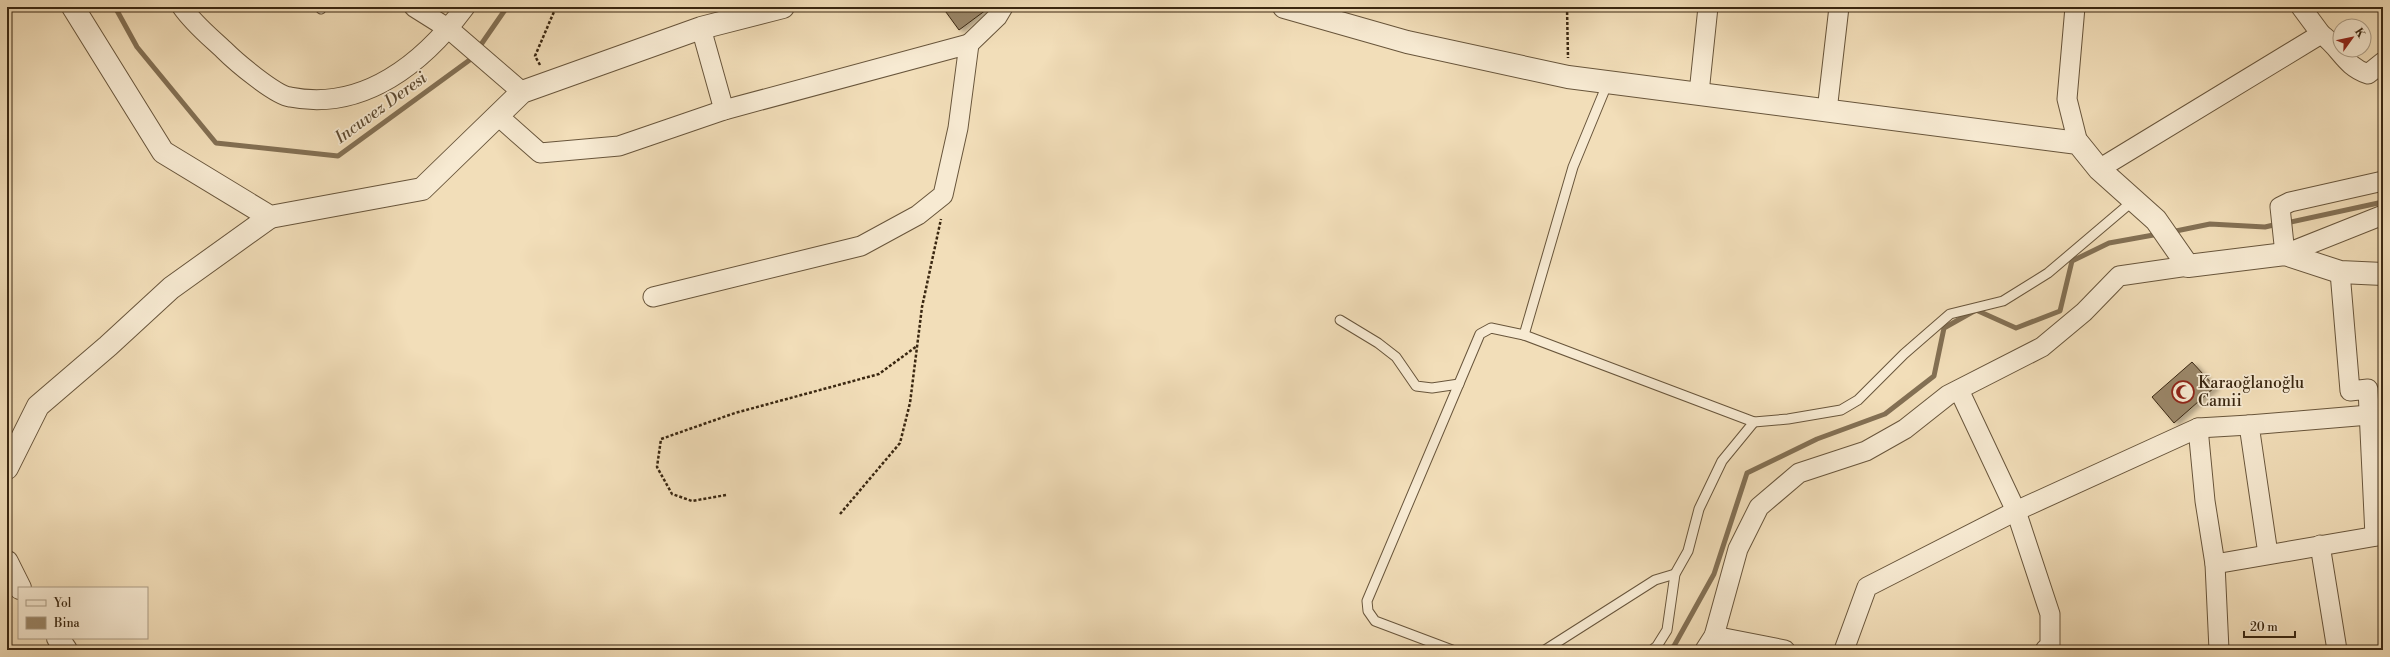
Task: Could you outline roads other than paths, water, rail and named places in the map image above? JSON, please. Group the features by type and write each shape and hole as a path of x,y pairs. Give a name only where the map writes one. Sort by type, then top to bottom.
{"street":[{"path":"73,7 164,152 270,217"},
{"path":"182,7 190,19 245,70 289,97 330,99 376,87 413,65 449,29 466,7"},
{"path":"414,7 449,29 522,92"},
{"path":"7,468 38,406 108,346 171,288 270,217 422,189 522,92 701,28 783,7"},
{"path":"497,115 540,153 619,146 724,110 969,44 997,17 1003,7"},
{"path":"1284,7 1327,13 1408,42 1568,77 2078,143"},
{"path":"1699,93 1708,7"},
{"path":"1827,111 1839,7"},
{"path":"2075,7 2067,99 2078,143 2099,169 2156,220 2188,266"},
{"path":"2301,7 2322,34 2332,41 2354,69 2368,74 2383,62"},
{"path":"701,28 724,110"},
{"path":"2099,169 2322,34"},
{"path":"653,297 861,246 918,214 943,195 958,128 969,44"},
{"path":"2285,254 2280,207 2290,202 2383,181"},
{"path":"1785,650 1709,643 1738,549 1759,507 1799,473 1866,451 1905,429 1948,395 2042,348 2084,312 2119,276 2285,254 2383,215"},
{"path":"2285,254 2340,272 2383,274"},
{"path":"2215,564 2379,536 2360,416 2367,389 2340,272"},
{"path":"1959,390 2016,511 2050,614 2052,648"},
{"path":"1844,650 1867,587 2016,511 2198,428 2360,416"},
{"path":"2249,425 2268,554"},
{"path":"2198,428 2205,501 2215,564 2219,650"},
{"path":"2320,545 2337,650"},
{"path":"7,562 20,587"},
{"path":"59,639 66,650"}],"lane":[{"path":"1524,335 1573,167 1608,82"},
{"path":"1452,650 1375,621 1368,611 1367,601 1480,334 1491,328 1524,335 1754,422 1788,419 1841,410 1858,400 1904,354 1950,314 2003,301 2048,273 2134,200"},
{"path":"1340,320 1378,342 1396,358 1416,386 1432,388 1460,384"},
{"path":"1652,650 1657,646 1667,630 1675,574 1688,551 1699,509 1722,461 1754,422"},
{"path":"1545,650 1655,580 1675,574"}],"waterway":[{"name":"Incuvez Deresi","path":"115,7 137,47 216,143 338,156 471,59 507,7"},
{"path":"2286,223 2383,202"},
{"path":"2171,232 2210,224 2265,227 2278,224"},
{"path":"1669,650 1674,646 1714,574 1747,473 1817,439 1885,414 1934,376 1944,328 1976,310 2016,328 2060,311 2072,261 2109,243 2159,234"}],"place":[{"name":"Karaoğlanoğlu Camii","path":"2183,392"}]}
